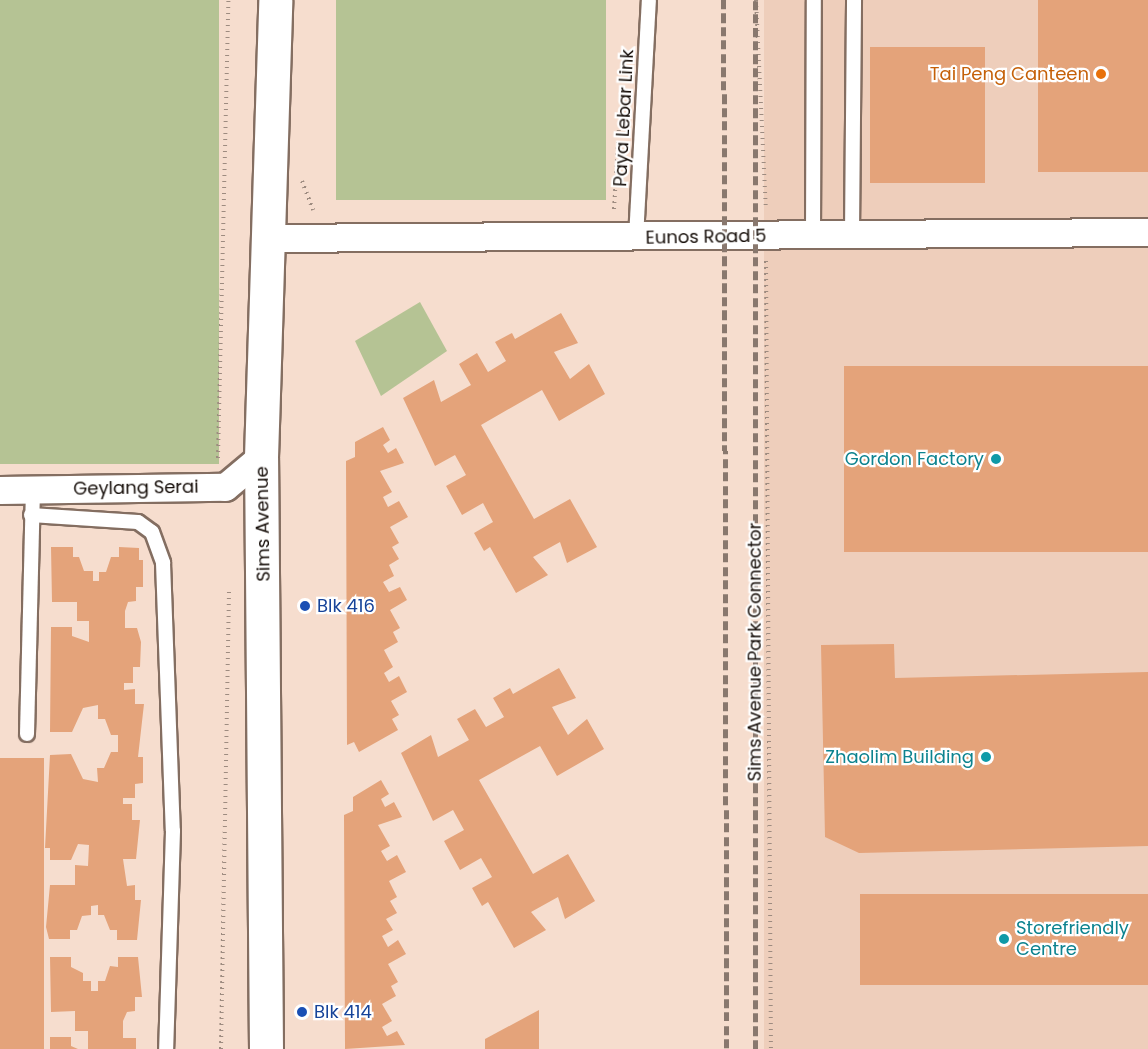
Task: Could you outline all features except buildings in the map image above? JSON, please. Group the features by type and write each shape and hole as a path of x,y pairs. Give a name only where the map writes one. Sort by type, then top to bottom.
{"main road":[{"name":"Sims Avenue","path":"266,1049 261,457 265,238 275,0"}],"street":[{"name":"Eunos Road 5","path":"265,238 636,238 852,233 1148,232"},
{"name":"Geylang Serai","path":"0,490 32,502 225,487 261,457"}],"lane":[{"name":"Paya Lebar Link","path":"636,238 649,0"},
{"path":"813,235 814,0"},
{"path":"852,233 854,0"},
{"path":"27,735 32,502 138,522 152,532 164,563 173,831 166,1049"}],"path":[{"path":"225,487 216,448 228,0"},
{"path":"756,0 766,221"},
{"name":"Sims Avenue Park Connector","path":"766,255 771,1049"},
{"path":"221,1049 229,583"}],"shaded area":[{"path":"764,0 1148,0 1148,1049 764,1049"}],"green space":[{"path":"0,0 219,0 219,464 0,464"},
{"path":"336,0 606,0 606,200 336,200"},
{"path":"420,302 447,351 381,396 355,341"}],"railway":[{"path":"724,0 727,1049"},
{"path":"755,0 755,1049"}],"place":[{"name":"Tai Peng Canteen","path":"1101,74"},
{"name":"Gordon Factory","path":"996,459"},
{"name":"Blk 416","path":"305,606"},
{"name":"Zhaolim Building","path":"986,757"},
{"name":"Storefriendly Centre","path":"1004,939"},
{"name":"Blk 414","path":"302,1012"}]}
